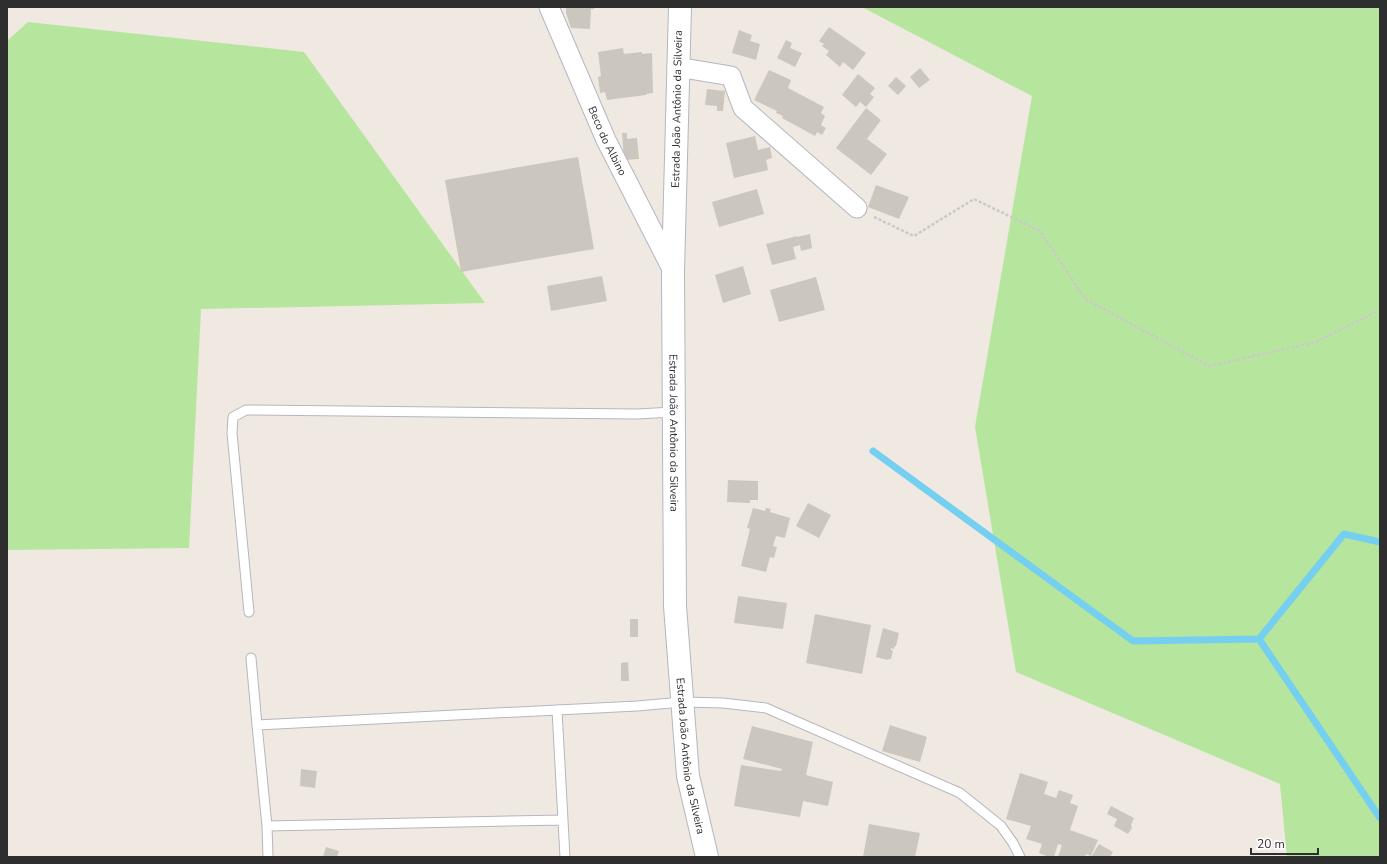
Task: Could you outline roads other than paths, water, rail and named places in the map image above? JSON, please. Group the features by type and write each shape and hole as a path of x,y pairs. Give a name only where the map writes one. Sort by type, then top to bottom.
{"main road":[{"name":"Estrada João Antônio da Silveira","path":"680,7 673,271 675,606 688,776 707,857"}],"street":[{"name":"Beco do Albino","path":"549,7 606,140 673,271"},
{"path":"678,67 731,76 743,108 857,208"}],"lane":[{"path":"250,612 232,433 233,417 246,410 637,414 673,412"},
{"path":"251,658 267,826 268,857"},
{"path":"257,725 558,710 682,702 723,702 766,708 960,793 1001,826 1013,843 1020,857"},
{"path":"558,710 564,857"},
{"path":"267,826 563,820"}],"waterway":[{"path":"873,451 1133,641 1259,639 1344,534 1380,542"},
{"path":"1259,639 1380,818"}]}
